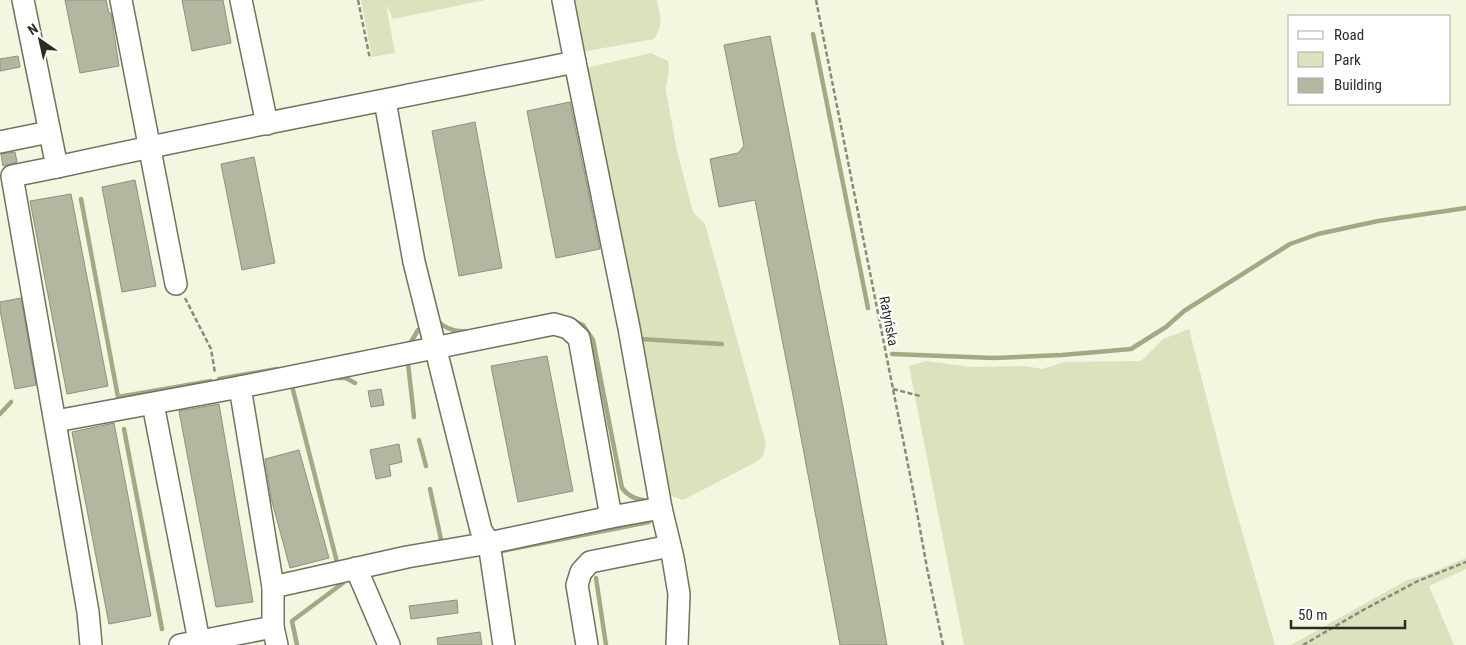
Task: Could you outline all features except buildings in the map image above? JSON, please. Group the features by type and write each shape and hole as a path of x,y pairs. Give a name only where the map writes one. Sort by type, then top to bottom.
{"lane":[{"path":"23,0 57,167"},
{"path":"121,0 176,284"},
{"path":"241,0 267,124"},
{"path":"563,0 629,328 661,508 679,594 677,645"},
{"path":"91,645 88,612 56,421 6,177 150,146 575,62"},
{"path":"385,101 414,262 481,530 490,543 504,645"},
{"path":"0,142 49,132"},
{"path":"56,421 153,404 554,324 568,328 579,338 611,517"},
{"path":"153,404 189,643 275,636 273,587 231,388"},
{"path":"273,587 407,557 490,543 661,508"},
{"path":"586,645 577,585 581,572 590,562 670,546"},
{"path":"356,568 389,645"}],"path":[{"path":"358,0 370,59"},
{"name":"Ratyńska","path":"816,0 943,645"},
{"path":"176,284 211,349 214,372 231,388"},
{"path":"893,389 920,396"},
{"path":"1304,645 1365,608 1418,581 1466,562"}],"green space":[{"path":"361,0 485,0 393,19 386,4 395,53 372,57"},
{"path":"571,0 657,0 660,16 659,29 654,39 581,52"},
{"path":"651,53 668,61 669,69 666,91 677,151 693,212 705,224 766,444 763,456 758,461 683,500 669,495 586,68"},
{"path":"1189,329 1230,490 1275,645 964,645 909,366 926,361 972,367 1025,366 1042,369 1065,362 1141,361 1163,339"},
{"path":"1466,558 1466,569 1429,586 1454,645 1291,645 1407,580 1426,575"}],"waterway":[{"path":"813,34 868,308"},
{"path":"81,199 118,397 211,381"},
{"path":"892,354 994,358 1131,349 1166,327 1184,311 1290,244 1318,234 1378,221 1466,208"},
{"path":"437,320 443,326 450,329 466,331"},
{"path":"574,321 583,325 593,340 622,488 627,494 647,501"},
{"path":"407,344 411,342 418,330"},
{"path":"640,339 722,344"},
{"path":"408,363 414,417"},
{"path":"219,379 277,369"},
{"path":"337,378 346,378 355,383"},
{"path":"295,385 292,386 338,566"},
{"path":"0,414 11,402"},
{"path":"124,429 162,629"},
{"path":"419,440 426,466"},
{"path":"430,489 442,544"},
{"path":"502,551 649,522"},
{"path":"596,578 606,645"},
{"path":"297,645 292,621 343,583"}]}
